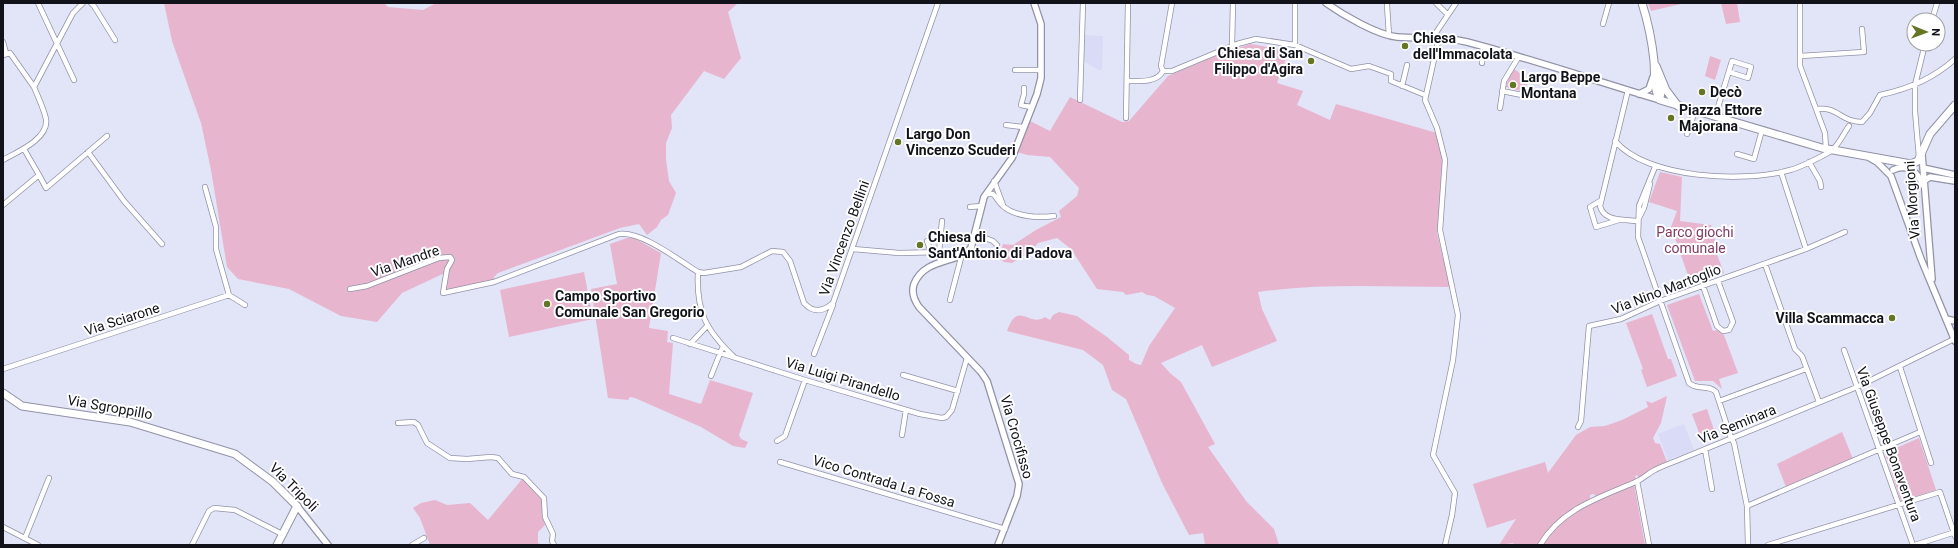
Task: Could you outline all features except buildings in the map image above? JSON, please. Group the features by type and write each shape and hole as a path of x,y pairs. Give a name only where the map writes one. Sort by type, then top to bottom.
{"main road":[{"path":"1642,3 1649,30 1656,74 1657,96 1660,100 1827,149 1868,157 1908,163 1922,150"},
{"path":"1656,74 1678,106"},
{"name":"Via Morgioni","path":"1922,150 1930,134 1955,105"},
{"name":"Via Sgroppillo","path":"3,394 22,406 135,423 236,454"},
{"name":"Via Tripoli","path":"236,454 273,482 297,506"},
{"path":"276,545 297,506"}],"street":[{"path":"38,3 74,80"},
{"path":"34,87 73,13 83,3"},
{"path":"91,3 115,40"},
{"name":"Via Vincenzo Bellini","path":"698,272 710,273 741,267 767,252 778,250 783,252 790,261 799,292 804,303 808,307 816,311 823,311 833,303 938,3"},
{"path":"967,358 919,307 912,293 917,278 925,270 971,248 981,206 986,194 1012,158 1037,94 1041,70 1041,24 1034,3"},
{"path":"1080,100 1083,3"},
{"path":"1126,118 1128,3"},
{"path":"1163,71 1161,66 1172,3"},
{"path":"1232,46 1233,3"},
{"path":"1295,3 1295,45"},
{"path":"1326,3 1341,13 1389,35 1398,37 1433,36 1483,47 1660,100"},
{"path":"1436,3 1447,14"},
{"path":"1433,36 1456,3"},
{"path":"1603,24 1609,3"},
{"path":"1800,3 1800,66 1825,133 1827,149"},
{"path":"1388,5 1389,35"},
{"path":"1800,56 1864,52 1862,29"},
{"path":"1439,37 1425,95 1437,128 1445,165 1440,230 1458,315 1453,360 1433,455 1454,493 1452,515 1445,545"},
{"path":"1163,71 1172,72 1232,46 1256,39 1295,45 1351,69 1368,66 1391,74 1392,82 1425,95"},
{"path":"3,42 5,54 10,53 34,87 46,119 46,127 43,133 24,149 3,160"},
{"path":"1482,63 1483,47"},
{"path":"1891,176 1893,170 1908,163 1917,134 1915,85 1923,52"},
{"path":"1500,108 1504,81 1509,70 1518,58"},
{"path":"1817,109 1831,110 1851,122 1862,122 1870,113 1880,95 1915,85 1942,71 1955,59"},
{"path":"1715,117 1732,61 1751,67 1748,78 1729,72"},
{"path":"1402,86 1408,65"},
{"path":"1015,70 1041,70"},
{"path":"1127,81 1146,81 1158,77 1163,71"},
{"path":"1639,94 1649,89 1656,74"},
{"path":"1024,88 1021,105 1031,108"},
{"path":"1628,90 1600,201 1601,210 1604,214 1620,220 1637,222"},
{"path":"1502,91 1522,95"},
{"path":"1688,134 1695,111"},
{"path":"1006,125 1023,127"},
{"path":"1615,141 1618,145 1655,167 1682,173 1736,177 1761,176 1791,170 1818,157 1849,126"},
{"path":"1737,154 1754,159 1762,130"},
{"path":"1917,134 1920,137 1930,134"},
{"path":"24,149 46,188 107,136"},
{"path":"1818,157 1827,149"},
{"name":"Via Morgioni","path":"1922,150 1929,257 1934,287"},
{"path":"88,152 124,201 162,244"},
{"path":"1868,157 1877,162 1891,176 1921,259 1934,287 1946,319 1952,327 1954,340"},
{"path":"1808,162 1820,181 1821,186"},
{"path":"1908,163 1924,184 1930,177 1955,181"},
{"path":"1655,167 1639,206 1637,222 1638,237 1689,383 1697,388 1707,387 1714,390 1719,401 1734,443 1747,506 1748,545"},
{"path":"1923,168 1955,175"},
{"path":"1781,172 1806,249"},
{"path":"3,205 39,175"},
{"path":"994,181 1003,206"},
{"path":"205,187 216,227 216,249 229,295 244,305"},
{"path":"986,194 993,194 1003,206 1023,215 1039,217 1054,216"},
{"path":"1600,201 1590,207 1596,226 1620,220"},
{"path":"970,207 981,206"},
{"path":"939,252 942,222"},
{"name":"Via Nino Martoglio","path":"1578,427 1580,421 1589,326 1621,319 1660,301 1806,249 1845,232"},
{"name":"Via Mandre","path":"350,289 367,286 419,265 450,257 452,260 447,269 444,293 494,282 619,234 628,233 653,245 698,272"},
{"path":"975,234 993,241 997,245"},
{"path":"927,241 931,252"},
{"path":"853,249 899,253 939,252 960,254"},
{"path":"1919,251 1923,258 1929,257"},
{"path":"950,300 960,254"},
{"path":"1765,264 1795,349 1802,356 1818,402"},
{"path":"698,272 698,297 707,326 723,346 735,357"},
{"path":"1703,286 1717,326 1723,331 1729,330 1733,322 1718,281"},
{"name":"Via Sciarone","path":"3,369 229,295"},
{"path":"814,354 833,303"},
{"path":"1946,319 1955,321"},
{"path":"690,344 707,326"},
{"name":"Via Luigi Pirandello","path":"673,338 805,380 906,410 935,417 946,417 952,410 967,358"},
{"name":"Via Seminara","path":"1540,545 1554,525 1574,510 1610,491 1637,481 1654,470 1857,387 1954,340"},
{"path":"711,376 719,352 723,346"},
{"name":"Via Giuseppe Bonaventura","path":"1844,350 1914,545"},
{"name":"Via Crocifisso","path":"967,358 988,381 1019,484 1017,496 998,545"},
{"path":"1900,367 1931,463"},
{"path":"1719,401 1806,369"},
{"path":"903,375 958,391"},
{"path":"777,441 785,436 805,380"},
{"path":"902,435 906,410"},
{"path":"398,423 414,422 418,425 427,443 450,458 498,458 512,474 524,477 544,498 545,517 553,534 552,541 554,545"},
{"path":"1747,506 1920,432"},
{"path":"1705,449 1712,489"},
{"name":"Vico Contrada La Fossa","path":"780,462 1005,529"},
{"path":"25,538 49,478"},
{"path":"1637,481 1649,545"},
{"path":"1768,545 1940,492 1955,534 1914,545"},
{"name":"Via Tripoli","path":"297,506 328,545"},
{"path":"192,545 209,511 214,508 234,510 282,534"},
{"path":"3,527 38,545"},
{"path":"412,545 424,538"}],"shaded area":[{"path":"1084,35 1103,36 1102,70 1099,70 1083,61"},
{"path":"1684,424 1694,450 1668,460 1658,434"}],"green space":[{"path":"164,3 384,3 388,7 423,10 436,3 738,3 728,12 741,58 724,79 704,71 671,115 672,128 666,143 666,159 669,181 676,193 668,215 661,220 657,227 647,235 639,224 620,228 498,273 494,277 494,281 445,291 449,271 402,293 377,322 341,316 289,289 238,279 227,267 211,170 201,123 172,41"},
{"path":"1648,3 1685,3 1651,11"},
{"path":"1721,3 1737,3 1740,22 1726,24"},
{"path":"1251,44 1289,51 1277,83 1303,91 1297,105 1330,120 1336,104 1437,133 1443,160 1437,233 1450,287 1330,286 1258,292 1262,309 1277,341 1212,367 1202,345 1161,363 1181,382 1215,444 1208,447 1246,501 1274,529 1279,545 1205,545 1203,533 1189,535 1162,483 1126,399 1112,390 1103,365 1083,350 1007,331 1015,317 1020,315 1034,319 1045,317 1050,320 1053,315 1059,312 1077,316 1107,337 1129,355 1129,360 1141,365 1149,346 1175,308 1154,296 1147,295 1142,292 1126,295 1123,292 1097,289 1071,249 1057,238 1038,243 1030,252 1012,263 1004,262 999,258 1003,244 1013,245 1036,230 1061,217 1059,211 1077,196 1079,188 1050,157 1027,155 1017,152 1030,121 1050,131 1070,97 1122,122 1129,121 1168,76 1227,51"},
{"path":"1710,56 1721,60 1715,80 1705,76"},
{"path":"1514,69 1528,79 1525,92 1506,87 1510,74"},
{"name":"Parco giochi comunale","path":"1660,172 1682,177 1680,221 1711,225 1716,243 1713,244 1724,273 1691,284 1671,227 1677,211 1649,202"},
{"path":"627,238 634,238 661,253 649,328 668,331 667,342 673,343 669,394 701,404 710,380 753,393 739,435 741,439 748,442 745,448 733,446 701,427 635,398 630,397 628,400 608,398 591,289 617,284 610,244"},
{"name":"Campo Sportivo Comunale San Gregorio","path":"584,272 593,319 509,337 500,290"},
{"path":"1699,294 1713,331 1717,330 1724,335 1738,373 1719,379 1722,389 1713,381 1695,381 1667,305"},
{"path":"1652,314 1668,359 1671,359 1677,376 1647,387 1641,370 1643,369 1626,323"},
{"path":"1667,396 1661,423 1653,438 1655,443 1660,444 1667,462 1638,478 1637,475 1635,476 1636,479 1596,496 1593,494 1590,495 1590,499 1573,508 1554,523 1537,545 1514,545 1513,543 1499,545 1516,519 1487,528 1473,484 1545,462 1548,473 1576,435 1590,427 1605,426 1622,420 1648,407 1646,401 1652,403"},
{"path":"1707,409 1715,433 1701,438 1692,414"},
{"path":"1842,432 1853,459 1786,487 1777,464"},
{"path":"1919,438 1936,490 1901,501 1885,453"},
{"path":"523,478 542,497 545,525 538,532 538,543 541,545 430,545 420,518 413,508 421,503 435,500 447,505 470,503 488,520"},
{"path":"1634,484 1645,545 1542,545 1560,524 1571,515 1595,501"}],"place":[{"name":"Chiesa dell'Immacolata","path":"1405,46"},
{"name":"Chiesa di San Filippo d'Agira","path":"1311,61"},
{"name":"Largo Beppe Montana","path":"1513,85"},
{"name":"Decò","path":"1702,92"},
{"name":"Piazza Ettore Majorana","path":"1671,118"},
{"name":"Largo Don Vincenzo Scuderi","path":"898,142"},
{"name":"Chiesa di Sant'Antonio di Padova","path":"920,245"},
{"name":"Campo Sportivo Comunale San Gregorio","path":"547,304"},
{"name":"Villa Scammacca","path":"1892,318"}]}
